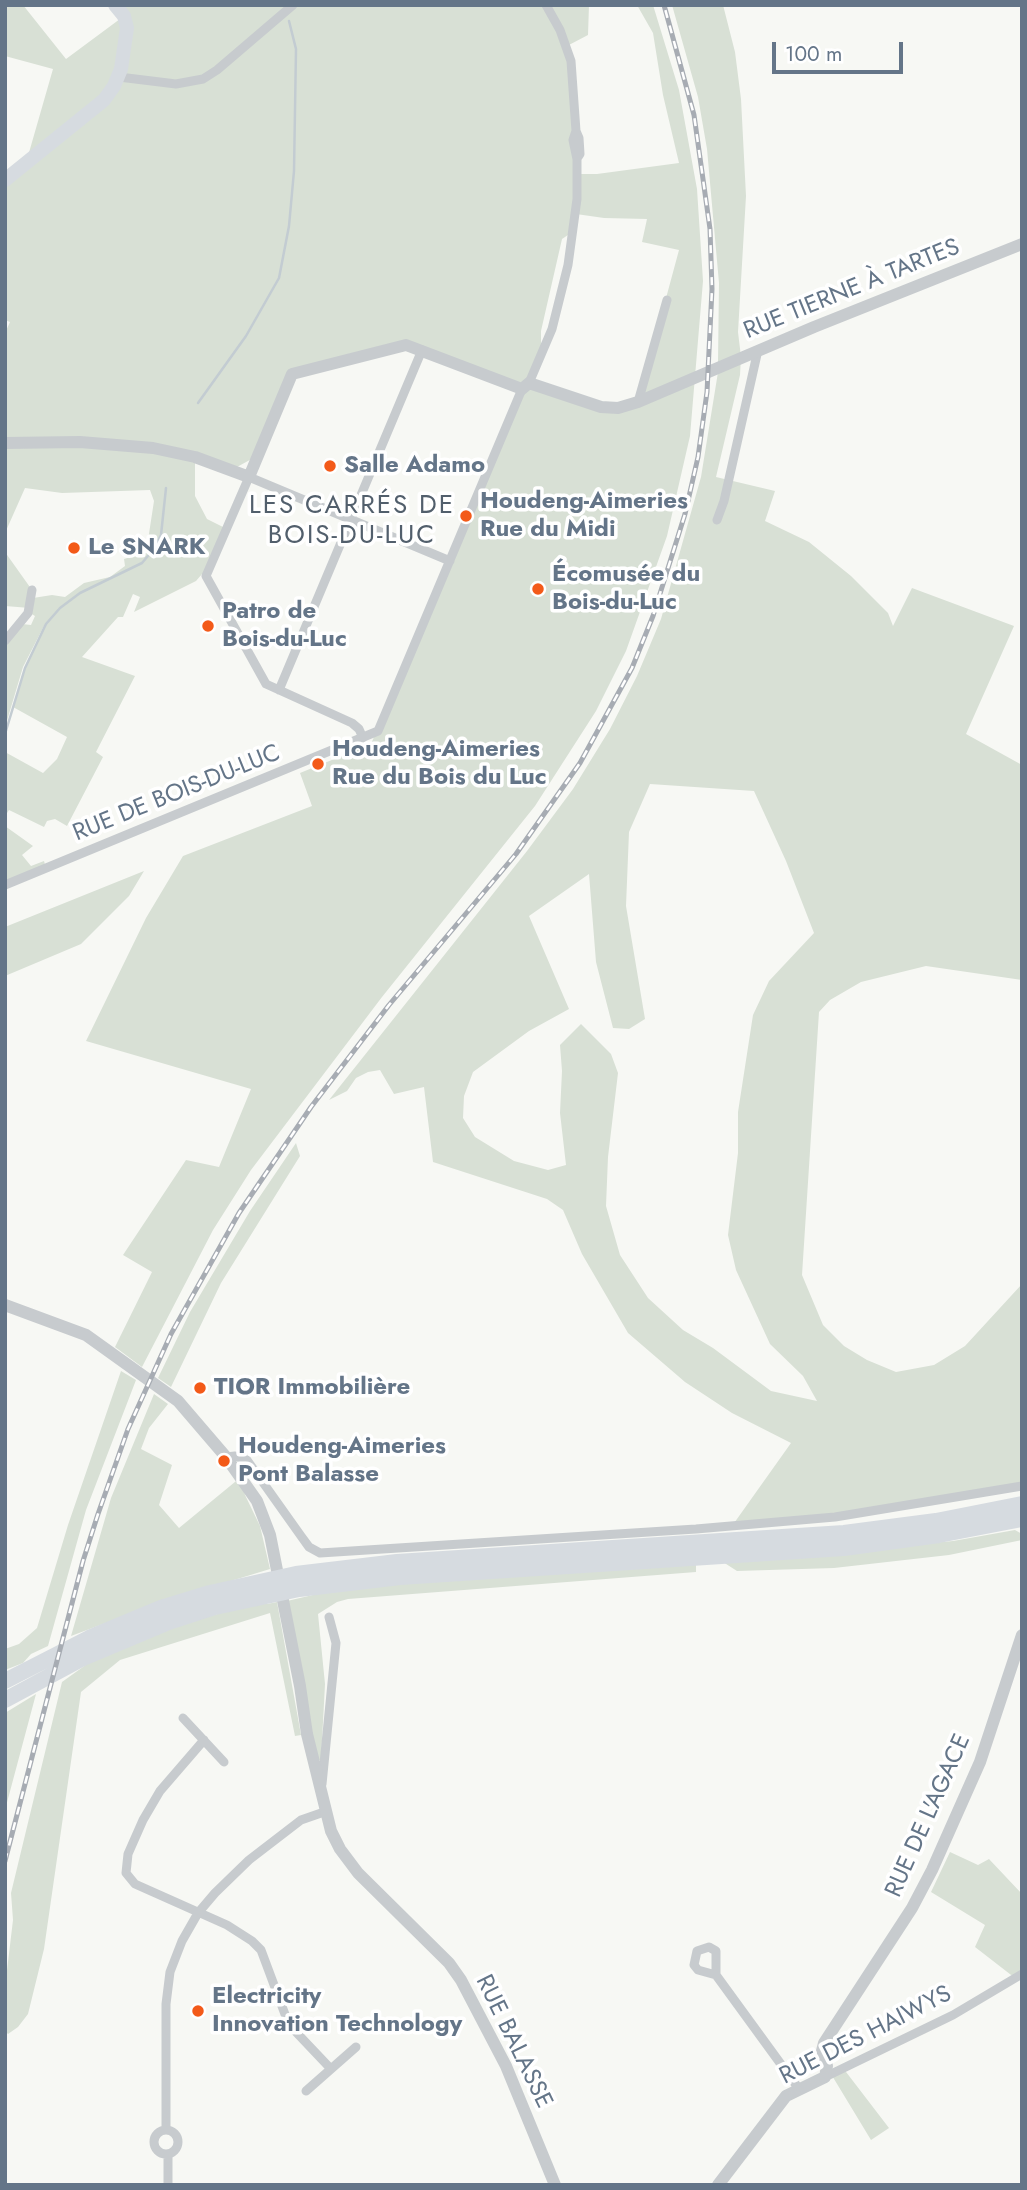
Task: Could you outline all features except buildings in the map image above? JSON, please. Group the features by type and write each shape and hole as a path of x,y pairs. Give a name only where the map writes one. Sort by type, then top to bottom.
{"highway":[{"path":"5,1681 89,1639 162,1608 210,1593 264,1588 397,1562 844,1533 936,1521 1022,1504"},
{"path":"298,1582 844,1548 1018,1523"},
{"path":"5,1700 85,1657 166,1623 264,1588"},
{"path":"5,1674 28,1668"}],"main road":[{"path":"5,180 104,100 119,77 127,28 124,16 115,5"}],"street":[{"path":"119,77 176,84 203,79 293,5"},
{"path":"5,443 80,442 153,448 195,457 351,518 450,561 552,329 568,265 577,199 571,61 561,30 546,5"},
{"name":"RUE TIERNE À TARTES","path":"422,350 526,386 612,409 638,402 1022,244"},
{"path":"638,402 667,300"},
{"path":"279,691 422,350 406,345 292,374 206,576 265,684 279,691 352,723 363,738"},
{"path":"717,520 724,501 758,351"},
{"name":"RUE DE BOIS-DU-LUC","path":"5,885 378,731 450,561"},
{"path":"5,641 28,613 32,590"},
{"name":"RUE BALASSE","path":"5,1305 86,1335 169,1395 190,1414 226,1457 257,1501 271,1535 324,1812 340,1849 358,1873 449,1963 461,1980 506,2066 555,2185"},
{"path":"226,1457 235,1456 247,1460 309,1547 320,1553 696,1529 835,1517 1022,1486"},
{"name":"RUE BALASSE","path":"321,1796 336,1643 329,1616"},
{"name":"RUE DE L'AGACE","path":"825,2077 827,2066 822,2051 824,2043 912,1908 932,1870 980,1762 1022,1635"},
{"path":"183,1718 224,1762"},
{"path":"204,1740 160,1791 143,1821 125,1865 126,1872 135,1884 235,1929 261,1950 286,2017 295,2031 331,2069"},
{"path":"166,2130 167,1987 176,1955 198,1913 215,1893 301,1820 324,1812"},
{"name":"RUE DES HAIWYS","path":"718,2185 786,2096 953,2015 1022,1974"},
{"path":"716,1975 799,2089"},
{"path":"306,2091 356,2047"},
{"path":"166,2130 176,2136 178,2143 175,2150 168,2154 160,2152 155,2143 156,2136 166,2130"},
{"path":"168,2154 168,2185"}],"shaded area":[{"path":"5,5 23,5 66,59 124,16 115,5 589,5 588,35 567,46 578,174 597,174 679,163 663,95 653,33 637,5 653,5 679,90 697,189 703,281 690,436 667,536 626,651 596,711 535,806 382,997 251,1170 213,1230 142,1367 115,1347 152,1272 123,1255 186,1160 219,1167 251,1089 86,1041 146,918 183,856 312,806 300,773 371,744 522,389 406,345 292,374 257,456 237,467 195,457 195,496 207,519 227,529 206,576 202,574 196,581 134,612 140,597 133,594 123,617 118,617 82,657 135,676 96,752 103,757 67,826 55,819 47,821 44,827 9,810 5,816 5,752 43,773 57,759 67,737 13,707 25,668 45,624 23,667 6,724 5,645 22,624 31,625 35,616 30,613 33,598 52,595 65,597 84,583 110,577 125,566 124,559 137,555 148,540 154,501 150,490 62,493 25,488 5,533 5,333 10,322 5,320 5,180 26,163 53,69 5,56","holes":["576,214 647,219 642,242 679,250 638,402 601,407 529,382 541,355 541,331 562,239 574,231"]},
{"path":"672,5 723,5 735,52 741,99 746,196 738,332 740,375 716,477 775,491 765,521 809,542 851,576 888,613 893,626 912,588 1014,626 966,734 1022,765 1022,980 926,966 861,982 830,1000 819,1012 802,1275 823,1325 844,1346 867,1360 896,1372 934,1365 965,1346 1022,1284 1022,1486 835,1517 732,1526 791,1443 732,1413 685,1382 628,1333 582,1254 563,1210 547,1199 433,1162 424,1087 394,1094 380,1070 356,1078 347,1091 329,1100 573,789 610,729 637,676 661,619 701,477 719,366 719,283 707,149 698,97","holes":["650,784 754,791 786,861 814,933 769,981 753,1015 738,1112 738,1153 728,1235 736,1270 770,1344 803,1376 817,1401 771,1391 713,1348 683,1330 648,1298 620,1255 606,1206 608,1157 618,1073 611,1054 581,1024 560,1045 560,1113 566,1165 548,1170 514,1161 475,1137 463,1118 464,1096 473,1072 529,1031 569,1009 529,916 589,874 596,962 613,1028 629,1029 645,1019 626,906 629,832"]},
{"path":"5,552 32,590 30,608 5,606"},
{"path":"5,826 33,846 22,855 31,866 44,861 46,868 5,885"},
{"path":"144,871 129,896 81,944 5,976 5,927"},
{"path":"296,1143 300,1156 221,1283 171,1387 158,1378 190,1312 250,1211"},
{"path":"121,1371 136,1380 86,1510 48,1646 31,1654 23,1663 5,1670 5,1649 19,1644 37,1628 68,1525"},
{"path":"154,1394 168,1404 149,1428 141,1449 172,1465 159,1505 179,1528 241,1477 245,1495 260,1526 270,1569 159,1603 71,1636 111,1498"},
{"path":"1015,1530 1022,1534 1022,1540 949,1555 834,1568 737,1571 723,1562 953,1541"},
{"path":"696,1563 696,1572 337,1602 318,1614 325,1684 321,1760 317,1760 287,1601 343,1588"},
{"path":"257,1602 277,1602 301,1735 295,1736 270,1613 120,1660 81,1692 44,1949 28,2014 18,2027 8,2034 5,2031 5,1987 13,1920 11,1893 62,1682 94,1659 145,1636"},
{"path":"36,1694 5,1810 5,1713"},
{"path":"950,1852 978,1865 989,1859 1022,1894 1022,1974 1015,1978 975,1947 985,1925 931,1892"},
{"path":"843,2068 889,2128 871,2140 831,2074"}],"waterway":[{"path":"198,403 246,336 279,278 289,226 294,171 296,49 289,21"},
{"path":"5,734 25,668 46,624 60,608 80,593 142,563 161,535 166,488"}],"railway":[{"path":"5,1861 83,1561 128,1429 171,1334 239,1213 311,1107 389,1005 516,854 580,763 632,668 653,616 685,514 698,457 707,392 712,289 710,229 694,115 664,5"}],"place":[{"name":"Salle Adamo","path":"330,466"},
{"name":"Houdeng-Aimeries Rue du Midi","path":"466,516"},
{"name":"Le SNARK","path":"74,548"},
{"name":"Écomusée du Bois-du-Luc","path":"538,589"},
{"name":"Patro de Bois-du-Luc","path":"208,626"},
{"name":"Houdeng-Aimeries Rue du Bois du Luc","path":"318,764"},
{"name":"TIOR Immobilière","path":"200,1388"},
{"name":"Houdeng-Aimeries Pont Balasse","path":"224,1461"},
{"name":"Electricity Innovation Technology","path":"198,2011"}],"district":[{"name":"LES CARRÉS DE BOIS-DU-LUC","path":"352,522"}]}
